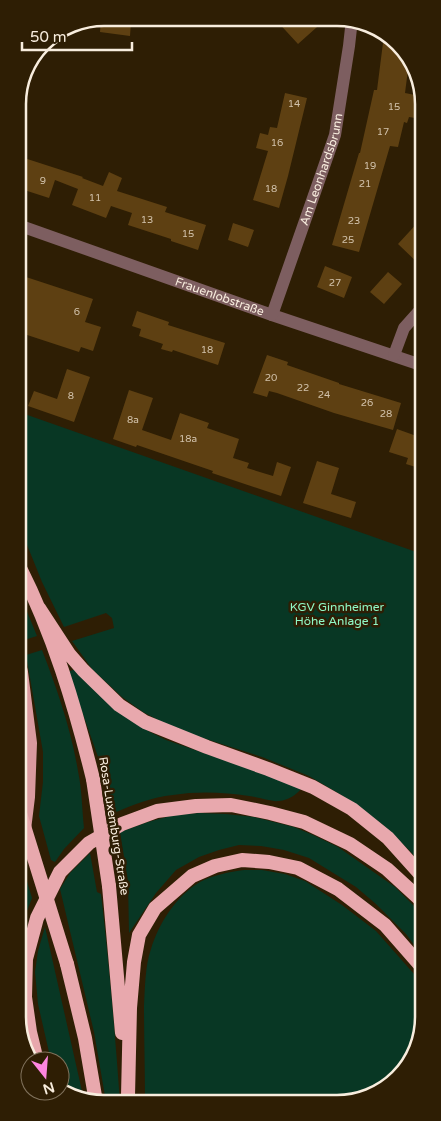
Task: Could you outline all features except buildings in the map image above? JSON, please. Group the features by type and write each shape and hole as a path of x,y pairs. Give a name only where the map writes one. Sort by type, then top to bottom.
{"highway":[{"name":"Rosa-Luxemburg-Straße","path":"26,581 39,608 71,696 93,779 109,886 129,1095"},
{"path":"39,608 83,670 119,705 146,722 207,748 313,787 352,809 388,838 415,867"},
{"path":"26,959 37,918 60,872 89,842 122,824 157,811 196,806 231,805 304,822 350,844 386,869 415,895"},
{"path":"26,832 67,964 94,1094"},
{"path":"129,1095 130,1008 134,962 139,935 155,908 192,876 215,866 242,860 269,862 298,868 338,889 385,925 415,959"},
{"path":"26,1004 35,1051"}],"main road":[{"path":"26,704 31,743 26,821"}],"street":[{"name":"Am Leonhardsbrunn","path":"272,315 334,135 350,46 351,28"},
{"name":"Frauenlobstraße","path":"26,228 272,315 415,362"},
{"path":"394,354 404,328 415,316"}],"green space":[{"name":"KGV Ginnheimer Höhe Anlage 1","path":"26,414 415,552 415,857 382,824 343,796 309,776 262,757 175,729 143,712 122,697 92,669 72,641 114,628 112,618 106,613 64,627 42,582 26,542"},
{"path":"26,609 37,636 26,639"},
{"path":"42,650 72,740 80,785 84,828 64,849 55,862 51,860 39,816 43,782 43,752 26,655"},
{"path":"75,669 131,720 150,732 166,740 302,788 292,797 279,801 230,794 201,793 165,796 135,804 114,813 108,785 68,672"},
{"path":"199,813 254,817 294,827 338,847 395,887 415,907 415,946 406,934 356,887 309,858 284,850 261,846 239,845 219,850 199,857 176,870 156,893 129,933 128,881 120,832 174,815"},
{"path":"90,853 97,892 101,894 119,1095 105,1095 94,1032 60,889 70,873"},
{"path":"244,870 262,870 285,874 305,881 342,905 376,931 414,974 415,1022 411,1042 399,1064 380,1082 357,1092 337,1095 145,1095 145,985 149,956 154,939 164,920 183,895 210,877"},
{"path":"26,878 32,898 26,914"},
{"path":"45,927 82,1092 70,1087 70,1051 49,1051 38,1004 35,972 38,951"}]}
